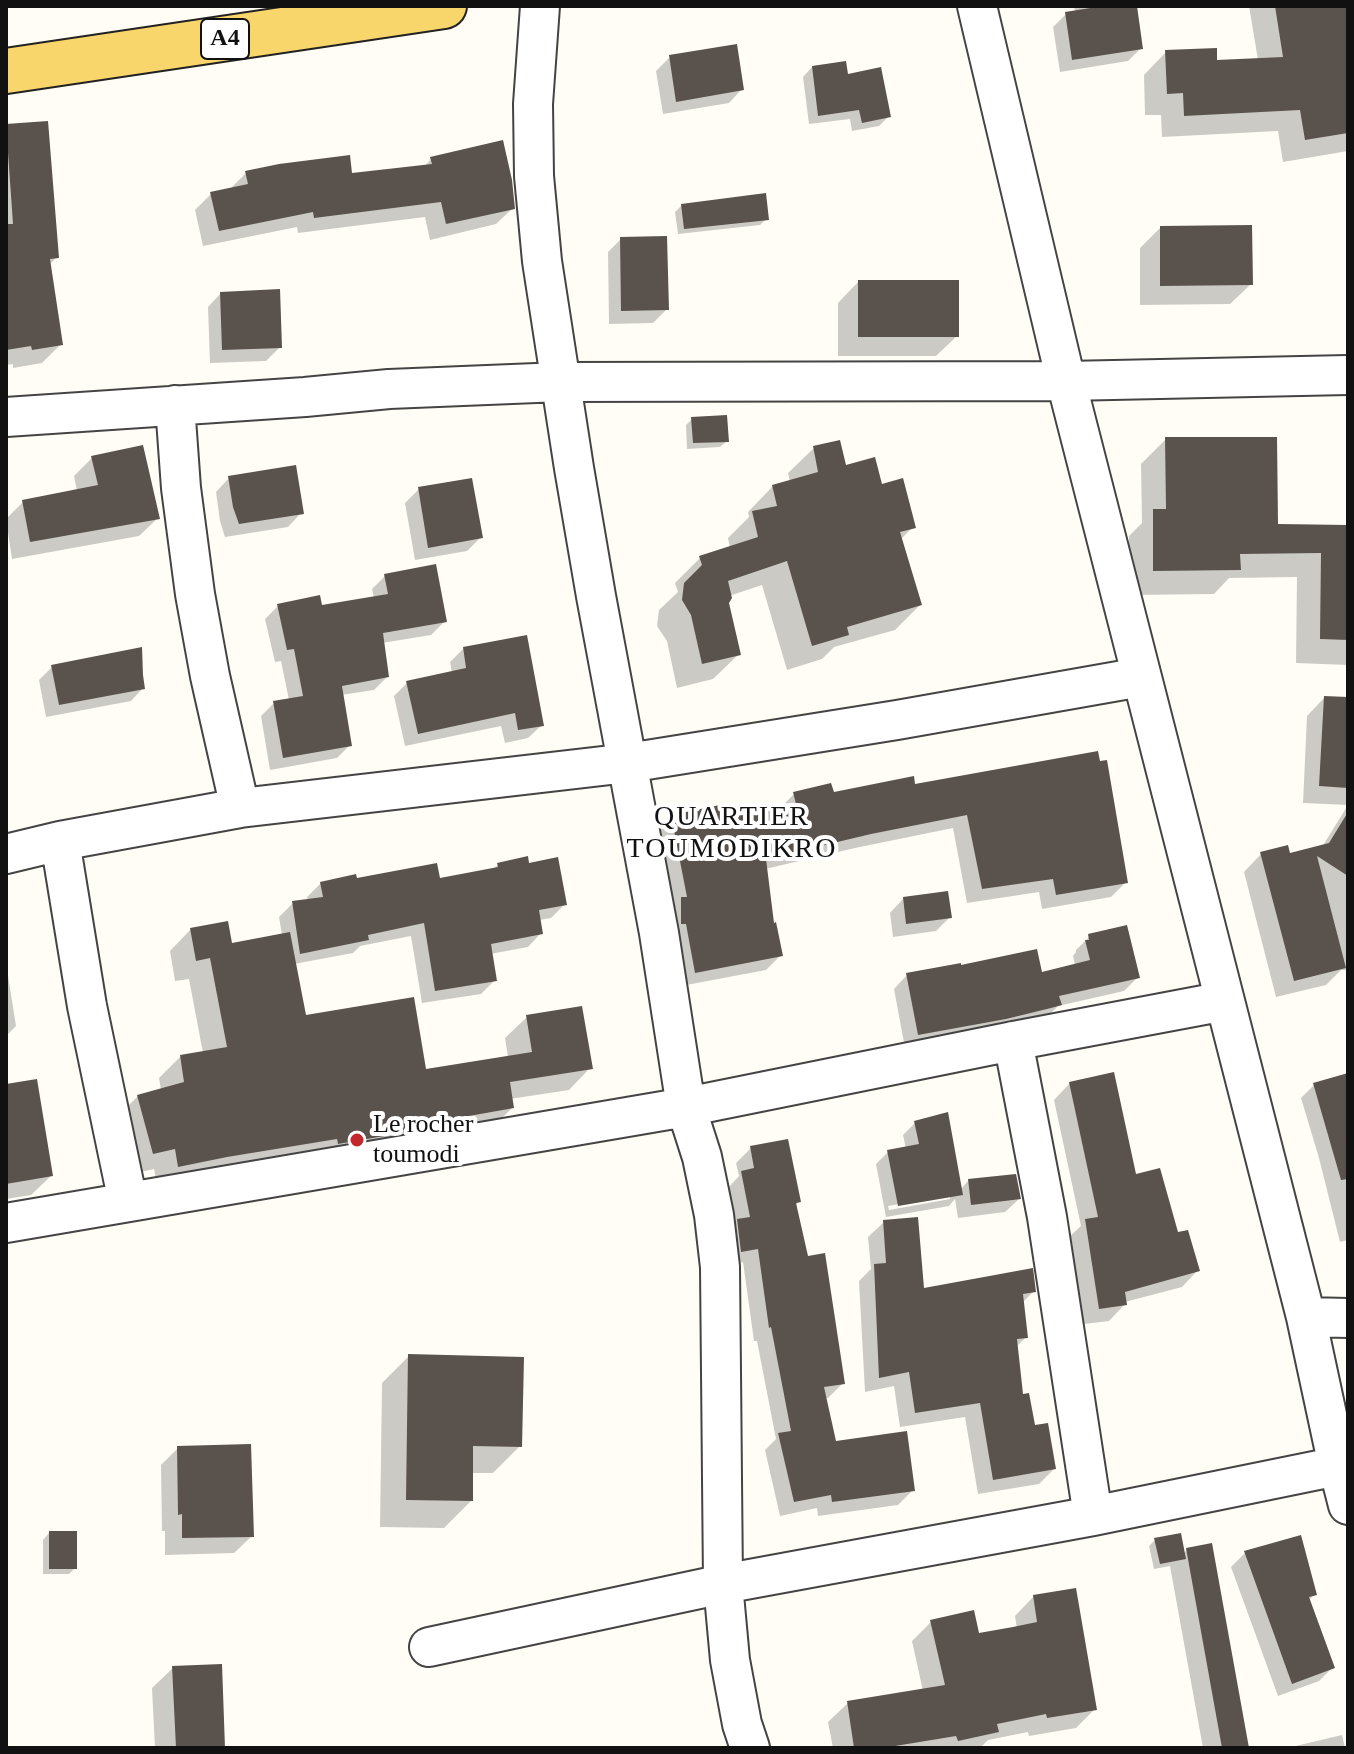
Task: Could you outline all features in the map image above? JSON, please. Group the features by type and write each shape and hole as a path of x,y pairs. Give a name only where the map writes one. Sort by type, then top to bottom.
{"main road":[{"name":"A4","path":"6,71 444,6"}],"street":[{"path":"540,6 534,65 534,176 542,261 591,568 659,933 686,1107 702,1157 714,1215 720,1267 723,1584 730,1660 742,1724 750,1748"},
{"path":"977,6 1066,381 1306,1317 1348,1505"},
{"path":"6,417 389,389 561,382 1066,381 1348,375"},
{"path":"175,405 181,488 195,594 240,808"},
{"path":"6,854 240,808 628,763 1141,677"},
{"path":"60,841 87,1006 128,1202"},
{"path":"6,1223 686,1107 1225,1001"},
{"path":"1013,1041 1047,1217 1093,1516"},
{"path":"1306,1317 1348,1318"},
{"path":"429,1647 723,1584 1093,1516 1338,1466"}],"building":[{"path":"1103,6 1137,6 1143,49 1072,60 1065,12"},
{"path":"1275,6 1348,6 1348,133 1305,140 1300,110 1184,116 1183,93 1167,94 1165,50 1217,48 1217,60 1283,57"},
{"path":"737,44 744,90 676,102 669,55"},
{"path":"846,61 848,74 881,67 891,117 862,123 859,110 818,116 812,66"},
{"path":"48,121 59,258 50,259 63,345 6,350 6,224 13,224 6,124"},
{"path":"503,140 515,209 446,224 441,202 314,218 313,212 219,231 210,192 248,184 245,171 350,155 352,173 432,164 430,157"},
{"path":"766,193 769,220 684,229 681,204"},
{"path":"1252,225 1253,285 1160,286 1160,226"},
{"path":"667,236 669,310 621,311 620,237"},
{"path":"858,280 959,280 959,337 858,337"},
{"path":"280,289 282,348 222,350 220,292"},
{"path":"727,415 729,442 693,443 691,417"},
{"path":"1165,437 1277,437 1278,524 1348,525 1348,640 1320,639 1321,553 1240,554 1241,570 1153,571 1153,509 1166,509"},
{"path":"840,440 846,465 875,457 882,484 903,478 916,528 900,532 922,605 847,627 849,635 812,646 787,561 728,581 732,598 729,603 741,655 702,664 691,615 682,600 684,583 702,565 699,556 758,537 752,511 777,506 772,485 818,472 813,446"},
{"path":"143,445 160,519 30,542 22,500 98,485 91,456"},
{"path":"296,465 304,514 239,524 228,476"},
{"path":"472,478 483,538 428,548 418,487"},
{"path":"436,564 447,622 383,633 389,677 342,686 352,746 283,758 273,701 303,696 294,649 287,650 277,604 320,595 322,605 388,594 384,574"},
{"path":"527,635 544,726 518,730 515,713 418,734 406,681 466,668 463,647"},
{"path":"142,647 145,689 59,705 51,665"},
{"path":"1324,696 1348,697 1348,788 1319,786"},
{"path":"1098,751 1100,761 1107,760 1128,883 1056,895 1053,879 982,889 967,815 871,834 766,859 774,923 783,956 695,973 686,924 681,924 681,897 687,897 671,815 720,805 722,817 796,804 793,792 831,783 834,792 914,776 915,784"},
{"path":"1348,812 1348,876 1317,856 1346,968 1294,981 1260,852 1288,845 1290,853 1329,843"},
{"path":"528,856 529,863 558,857 567,905 539,910 543,934 491,944 497,981 435,991 424,923 368,935 369,940 300,954 292,901 323,897 320,882 437,863 440,878 498,867 497,863"},
{"path":"948,891 952,918 906,924 903,897"},
{"path":"228,921 232,943 290,932 306,1015 414,997 426,1069 532,1052 526,1015 582,1006 593,1069 510,1082 514,1108 435,1122 436,1127 338,1144 337,1139 178,1167 175,1149 153,1154 137,1095 184,1082 180,1055 227,1047 210,958 196,961 190,928"},
{"path":"1127,925 1140,978 1059,996 1062,1005 1051,1008 918,1035 906,973 1037,949 1042,972 1090,960 1085,940 1089,940 1088,934"},
{"path":"1114,1072 1136,1174 1160,1168 1178,1232 1188,1230 1200,1271 1125,1292 1127,1305 1099,1309 1085,1219 1098,1217 1069,1082"},
{"path":"1348,1073 1348,1179 1341,1180 1313,1083"},
{"path":"37,1079 53,1176 6,1184 6,1084"},
{"path":"948,1112 963,1195 898,1206 887,1150 919,1144 914,1121"},
{"path":"788,1139 801,1202 796,1203 808,1256 825,1253 845,1384 824,1387 836,1441 907,1431 915,1491 832,1502 831,1495 794,1502 778,1433 791,1431 769,1328 758,1249 741,1252 737,1219 750,1217 741,1171 754,1168 750,1146"},
{"path":"1016,1174 1021,1199 971,1205 968,1179"},
{"path":"918,1217 924,1288 1033,1268 1036,1292 1023,1294 1028,1338 1017,1339 1023,1394 1029,1393 1035,1425 1048,1423 1056,1469 993,1480 980,1403 915,1413 909,1372 879,1378 874,1264 886,1263 883,1220"},
{"path":"408,1354 524,1357 522,1447 473,1446 473,1501 406,1500"},
{"path":"251,1444 254,1537 182,1538 182,1514 178,1515 177,1446"},
{"path":"49,1531 77,1531 77,1569 49,1569"},
{"path":"1181,1533 1186,1559 1160,1564 1154,1538"},
{"path":"1301,1535 1317,1595 1309,1597 1335,1668 1292,1684 1244,1551"},
{"path":"1212,1543 1249,1748 1222,1748 1186,1548"},
{"path":"1076,1588 1097,1710 1047,1718 1046,1714 997,1724 999,1732 958,1741 956,1736 883,1748 854,1748 847,1701 945,1685 930,1620 974,1610 979,1633 1037,1622 1033,1595"},
{"path":"222,1664 225,1748 176,1748 172,1666"}],"place":[{"name":"Le rocher toumodi","path":"357,1140"}],"district":[{"name":"QUARTIER TOUMODIKRO","path":"732,834"}]}
